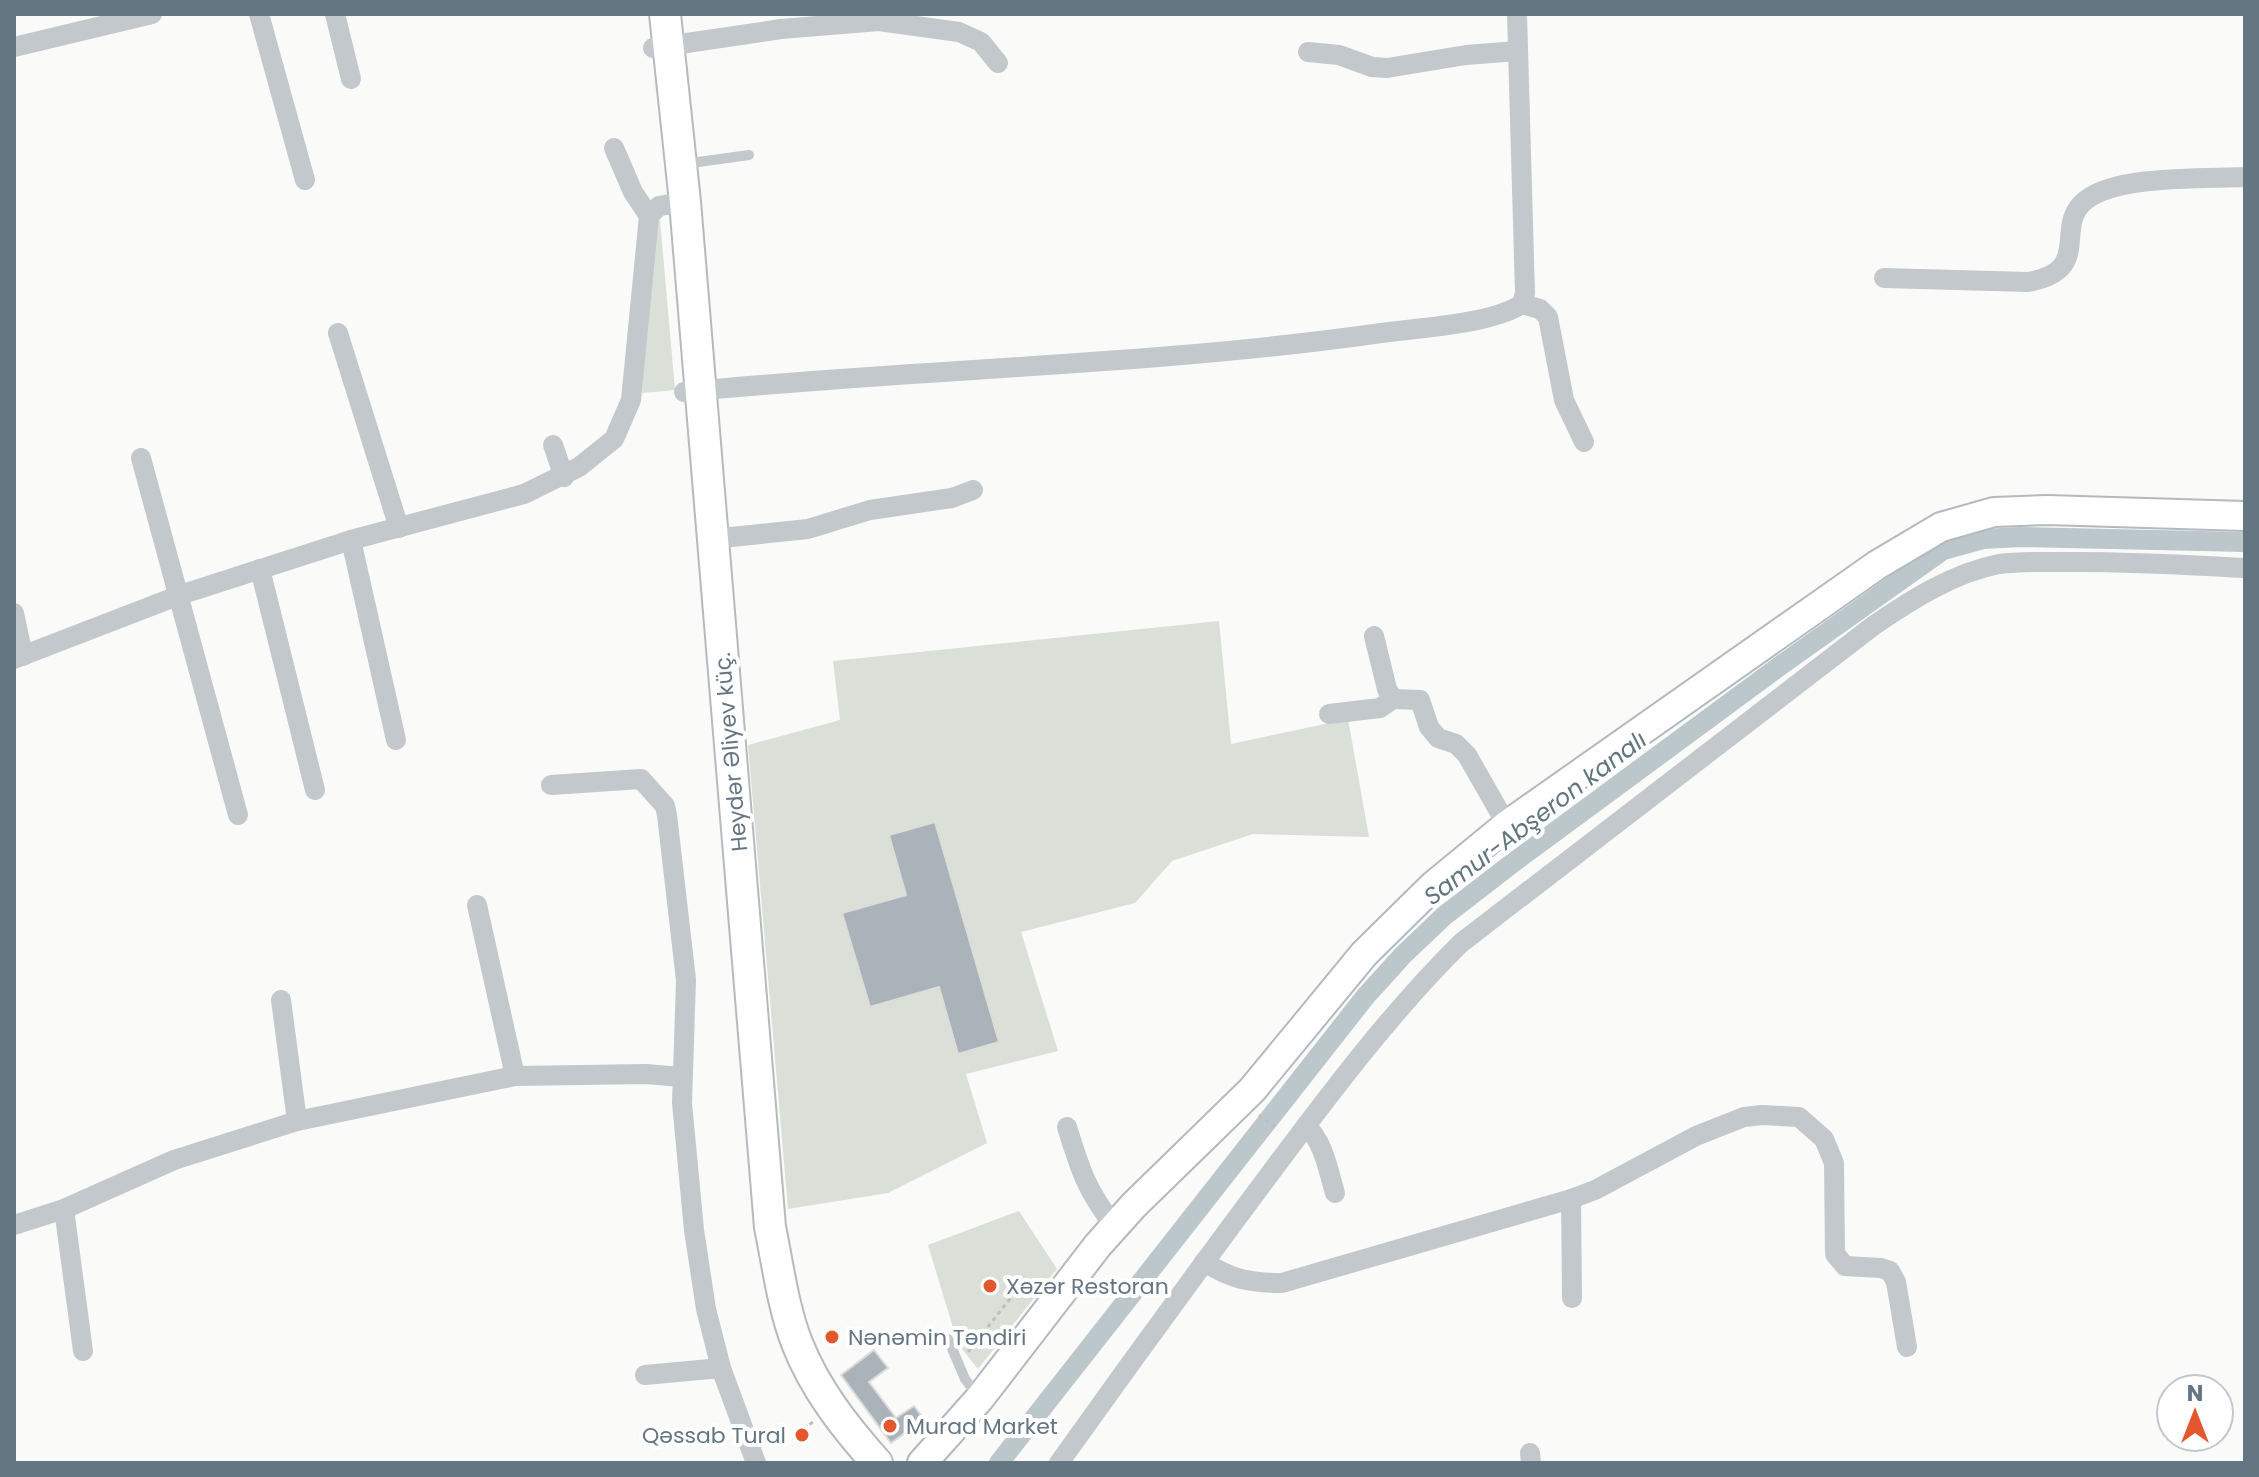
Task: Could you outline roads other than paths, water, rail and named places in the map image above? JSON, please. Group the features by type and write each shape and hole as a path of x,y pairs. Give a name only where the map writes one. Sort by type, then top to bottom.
{"main road":[{"name":"Heydər Əliyev küç.","path":"649,14 661,48 681,165 667,207"},
{"name":"Heydər Əliyev küç.","path":"665,14 661,48 667,207 712,539 770,1227 796,1341 812,1377 877,1463"},
{"name":"Heydər Əliyev küç.","path":"692,391 753,1229 780,1346 795,1380 818,1418 854,1463"}],"street":[{"path":"14,47 152,14"},
{"path":"259,14 305,180"},
{"path":"335,14 351,79"},
{"path":"692,391 956,369 1092,363 1315,342 1470,321 1512,311 1522,304 1525,293 1517,14"},
{"path":"661,48 781,29 879,21 959,32 981,42 998,63"},
{"path":"1308,52 1339,55 1372,67 1387,68 1466,55 1517,51"},
{"path":"14,613 18,658 180,595 260,569 351,540 524,494 564,477 614,439 631,400 667,207 633,192 614,148"},
{"path":"1884,278 2028,282 2050,278 2065,265 2076,213 2085,200 2105,190 2132,183 2245,177"},
{"path":"1522,304 1540,309 1548,317 1564,400 1584,442"},
{"path":"338,333 399,528"},
{"path":"553,445 564,477"},
{"path":"141,458 238,815"},
{"path":"712,539 808,529 870,510 952,498 973,490"},
{"path":"922,1463 980,1398 1114,1226 1252,1090 1364,954 1434,885 1507,825 1877,565 1941,527 1969,517 2016,510 2245,516"},
{"path":"351,540 396,740"},
{"path":"1059,1463 1306,1126 1430,974 1461,943 1652,794 1905,604 1968,573 2000,564 2104,561 2245,568"},
{"path":"260,569 315,790"},
{"path":"1374,636 1387,689 1393,699"},
{"path":"1329,714 1380,708 1393,699 1420,700 1429,727 1438,738 1456,744 1467,755 1507,825"},
{"path":"551,785 641,779 665,806 686,980 681,1077 694,1230 706,1309 721,1368 756,1463"},
{"path":"477,905 515,1076"},
{"path":"281,1000 297,1121"},
{"path":"14,1225 64,1209 174,1160 297,1121 515,1076 646,1074 681,1077"},
{"path":"1204,1262 1229,1277 1253,1283 1282,1283 1571,1199 1595,1190 1696,1136 1744,1117 1799,1117 1824,1139 1834,1163 1835,1254 1845,1266 1890,1271 1896,1282 1907,1347"},
{"path":"1306,1126 1320,1144 1335,1193"},
{"path":"1067,1127 1083,1180 1114,1226"},
{"path":"1571,1199 1572,1298"},
{"path":"64,1209 83,1351"},
{"path":"645,1375 721,1368"}],"lane":[{"path":"681,165 749,155"},
{"path":"948,1339 970,1388 980,1398"}],"waterway":[{"name":"Samur-Abşeron kanalı","path":"999,1463 1365,997 1444,916 1510,865 1943,550 1983,539 2021,537 2245,542"}],"place":[{"name":"Xəzər Restoran","path":"990,1286"},
{"name":"Nənəmin Təndiri","path":"832,1337"},
{"name":"Murad Market","path":"890,1426"},
{"name":"Qəssab Tural","path":"802,1435"}]}
